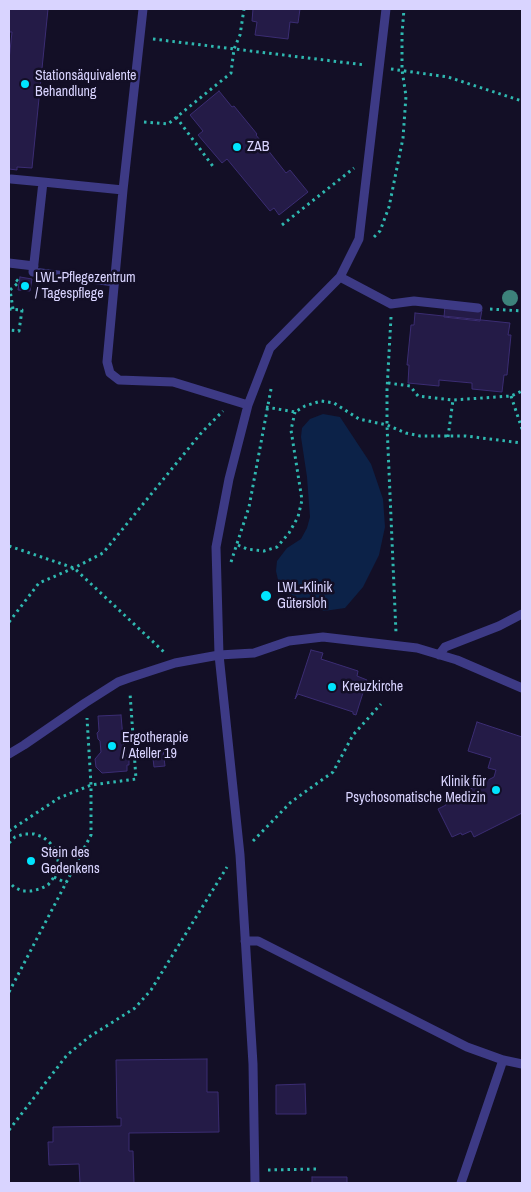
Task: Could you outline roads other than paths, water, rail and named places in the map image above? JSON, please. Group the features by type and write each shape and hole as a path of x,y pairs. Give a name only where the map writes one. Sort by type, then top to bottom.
{"lane":[{"path":"143,9 123,190 108,362 110,373 119,380 173,382 248,405"},
{"path":"254,1183 253,1064 240,855 219,655 216,547 229,479 248,405 270,348 340,277 359,239 386,9"},
{"path":"11,179 123,190"},
{"path":"43,182 33,272 115,282"},
{"path":"9,263 34,266"},
{"path":"340,277 391,304 414,301 482,308"},
{"path":"439,655 445,647 500,626 522,614"},
{"path":"9,754 24,746 118,682 175,663 219,655 254,653 289,641 323,637 396,644 456,660 522,688"},
{"path":"244,941 258,941 467,1047 503,1060 522,1064"},
{"path":"460,1183 503,1060"}],"water":[{"path":"323,414 340,417 371,464 383,499 385,527 379,555 363,587 345,608 324,611 290,596 279,584 276,571 277,561 287,548 301,539 307,528 310,517 301,437 302,428 310,419"}],"place":[{"name":"Stationsäquivalente Behandlung","path":"25,84"},
{"name":"ZAB","path":"237,147"},
{"name":"LWL-Pflegezentrum / Tagespflege","path":"25,286"},
{"name":"LWL-Klinik Gütersloh","path":"266,596"},
{"name":"Kreuzkirche","path":"332,687"},
{"name":"Ergotherapie / Ateller 19","path":"112,746"},
{"name":"Klinik für Psychosomatische Medizin","path":"496,790"},
{"name":"Stein des Gedenkens","path":"31,861"}]}
